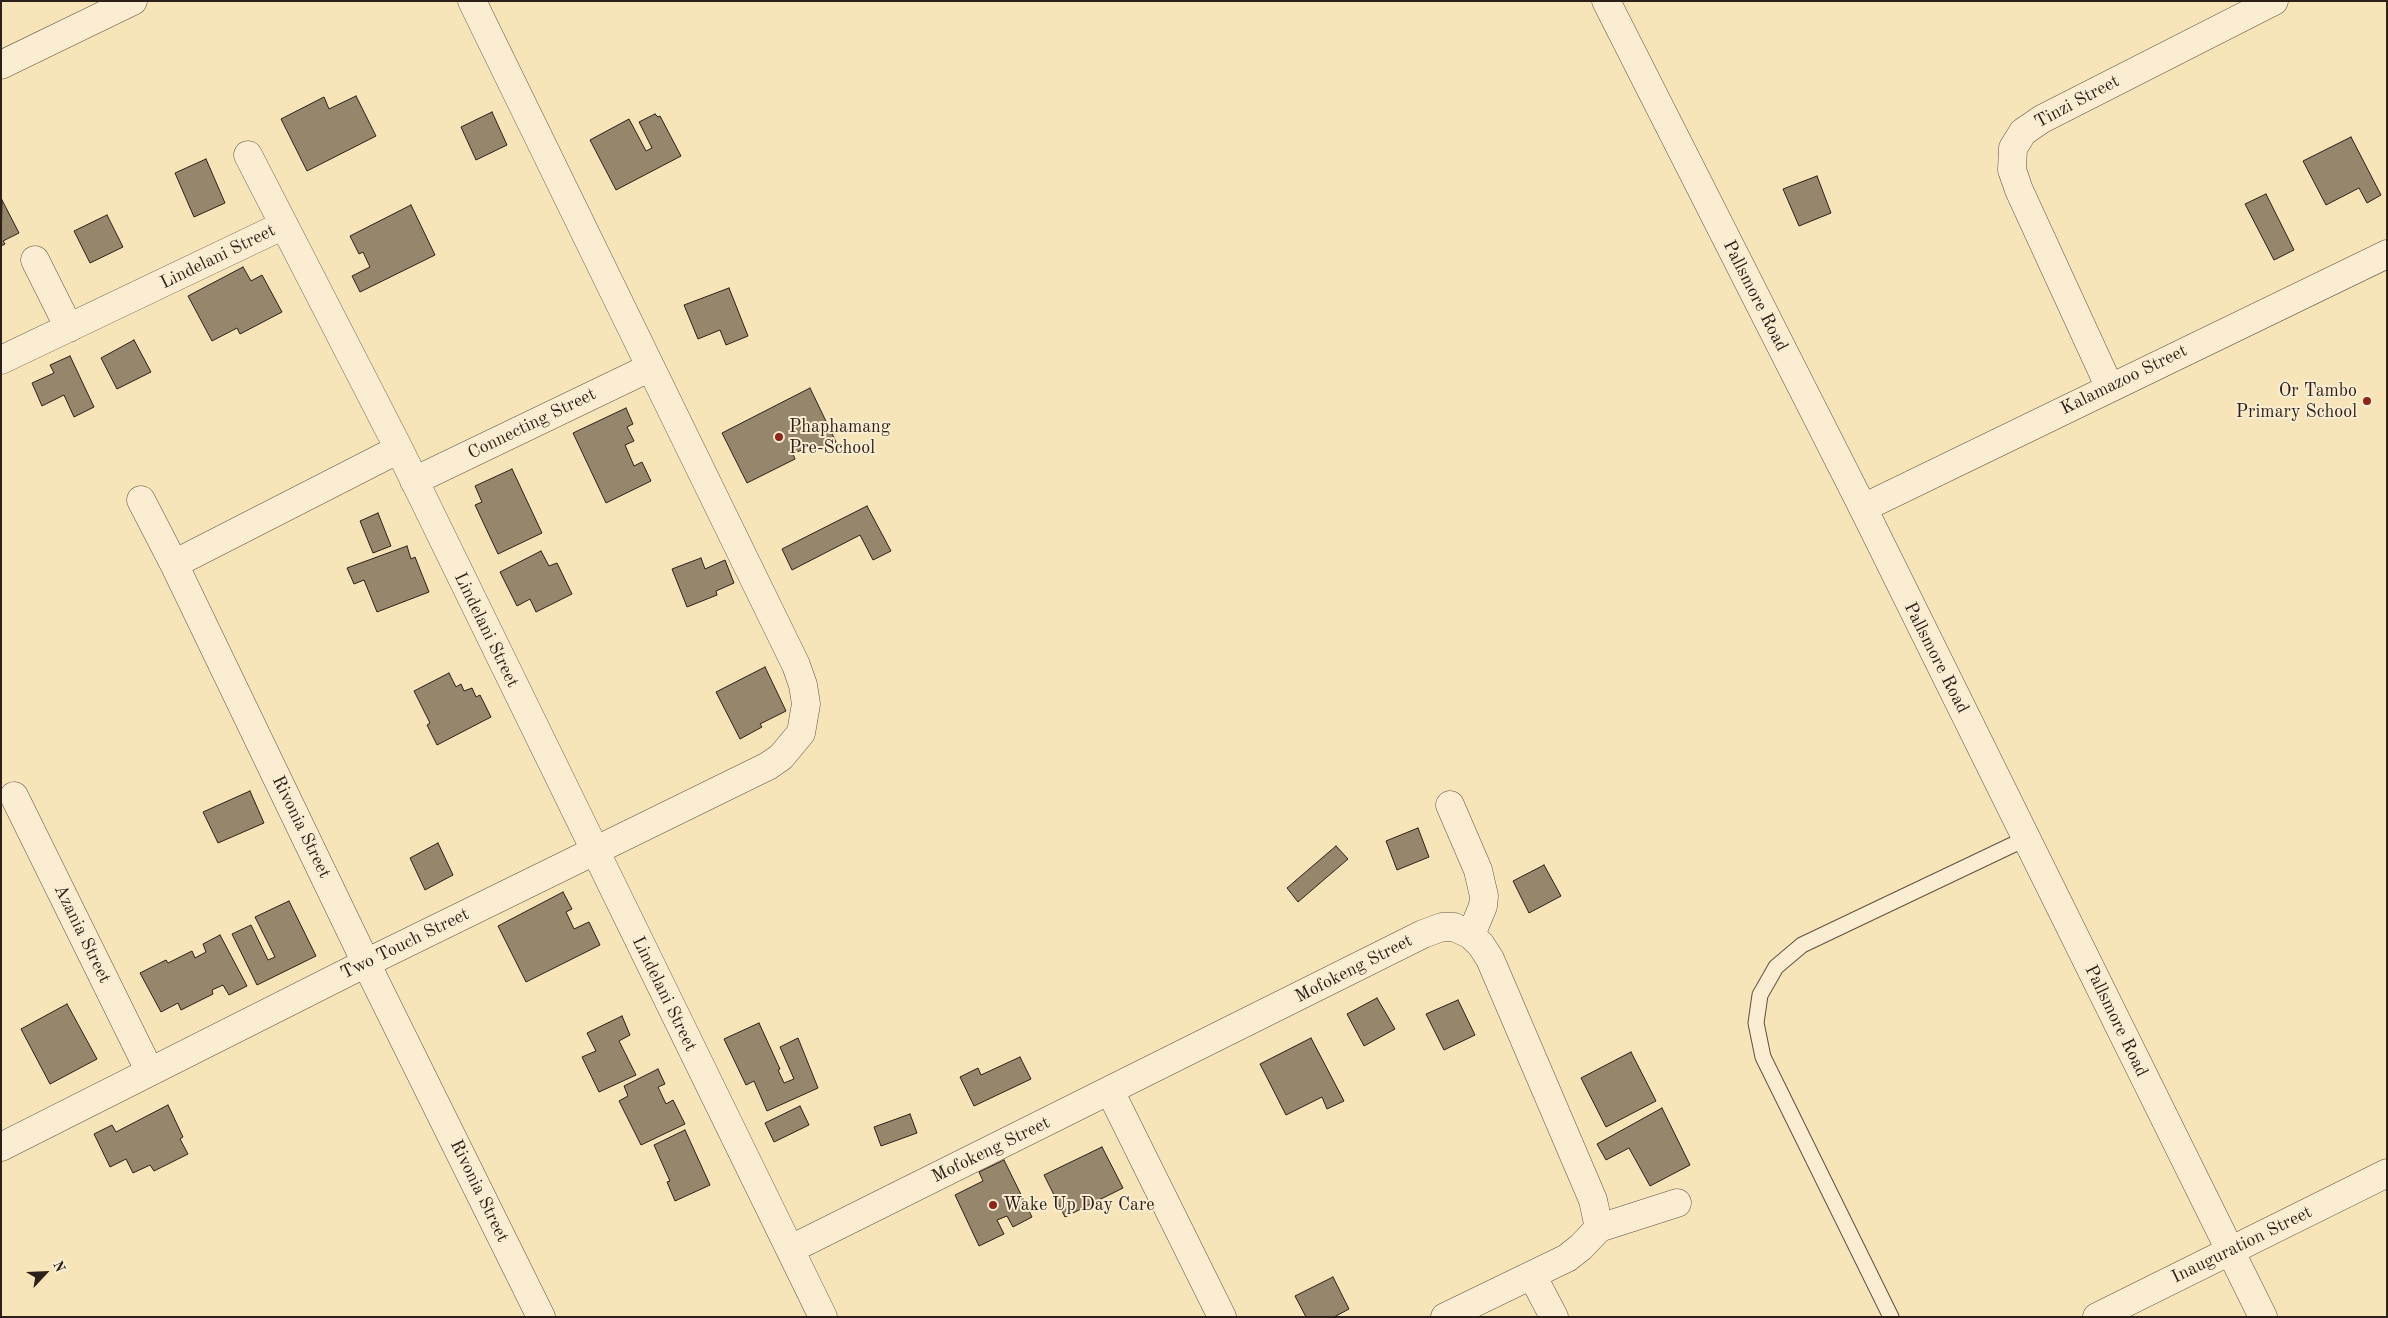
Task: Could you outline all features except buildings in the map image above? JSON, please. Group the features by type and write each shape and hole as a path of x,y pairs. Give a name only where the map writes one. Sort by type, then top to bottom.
{"street":[{"path":"1,65 133,1"},
{"path":"472,1 649,368"},
{"name":"Pallsmore Road","path":"1606,1 2027,838 2263,1317"},
{"name":"Tinzi Street","path":"2110,386 2020,190 2012,170 2013,148 2023,132 2042,119 2274,1"},
{"path":"248,154 284,225"},
{"name":"Lindelani Street","path":"1,360 284,225 414,480 791,1248 823,1317"},
{"name":"Kalamazoo Street","path":"1862,508 2110,386 2387,254"},
{"path":"34,260 69,328"},
{"name":"Connecting Street","path":"414,480 649,368"},
{"name":"Two Touch Street","path":"1,1147 366,963 768,766 781,757 801,733 806,704 803,684 796,665 649,368"},
{"path":"174,564 399,450"},
{"name":"Rivonia Street","path":"141,500 174,564 366,963 541,1317"},
{"name":"Azania Street","path":"14,796 150,1072"},
{"path":"1450,805 1478,870 1484,896 1483,906 1470,935 1481,945 1490,959 1593,1200 1599,1228"},
{"name":"Mofokeng Street","path":"791,1248 1423,934 1442,927 1454,928 1470,935"},
{"path":"1110,1091 1222,1317"},
{"name":"Inauguration Street","path":"2097,1317 2387,1173"},
{"path":"1445,1317 1567,1258 1582,1247 1599,1228 1677,1203"},
{"path":"1532,1275 1554,1317"}],"lane":[{"path":"1891,1317 1763,1057 1756,1023 1760,995 1776,967 1802,945 2027,838"}],"place":[{"name":"Or Tambo Primary School","path":"2367,401"},
{"name":"Phaphamang Pre-School","path":"779,437"},
{"name":"Wake Up Day Care","path":"993,1205"}]}
